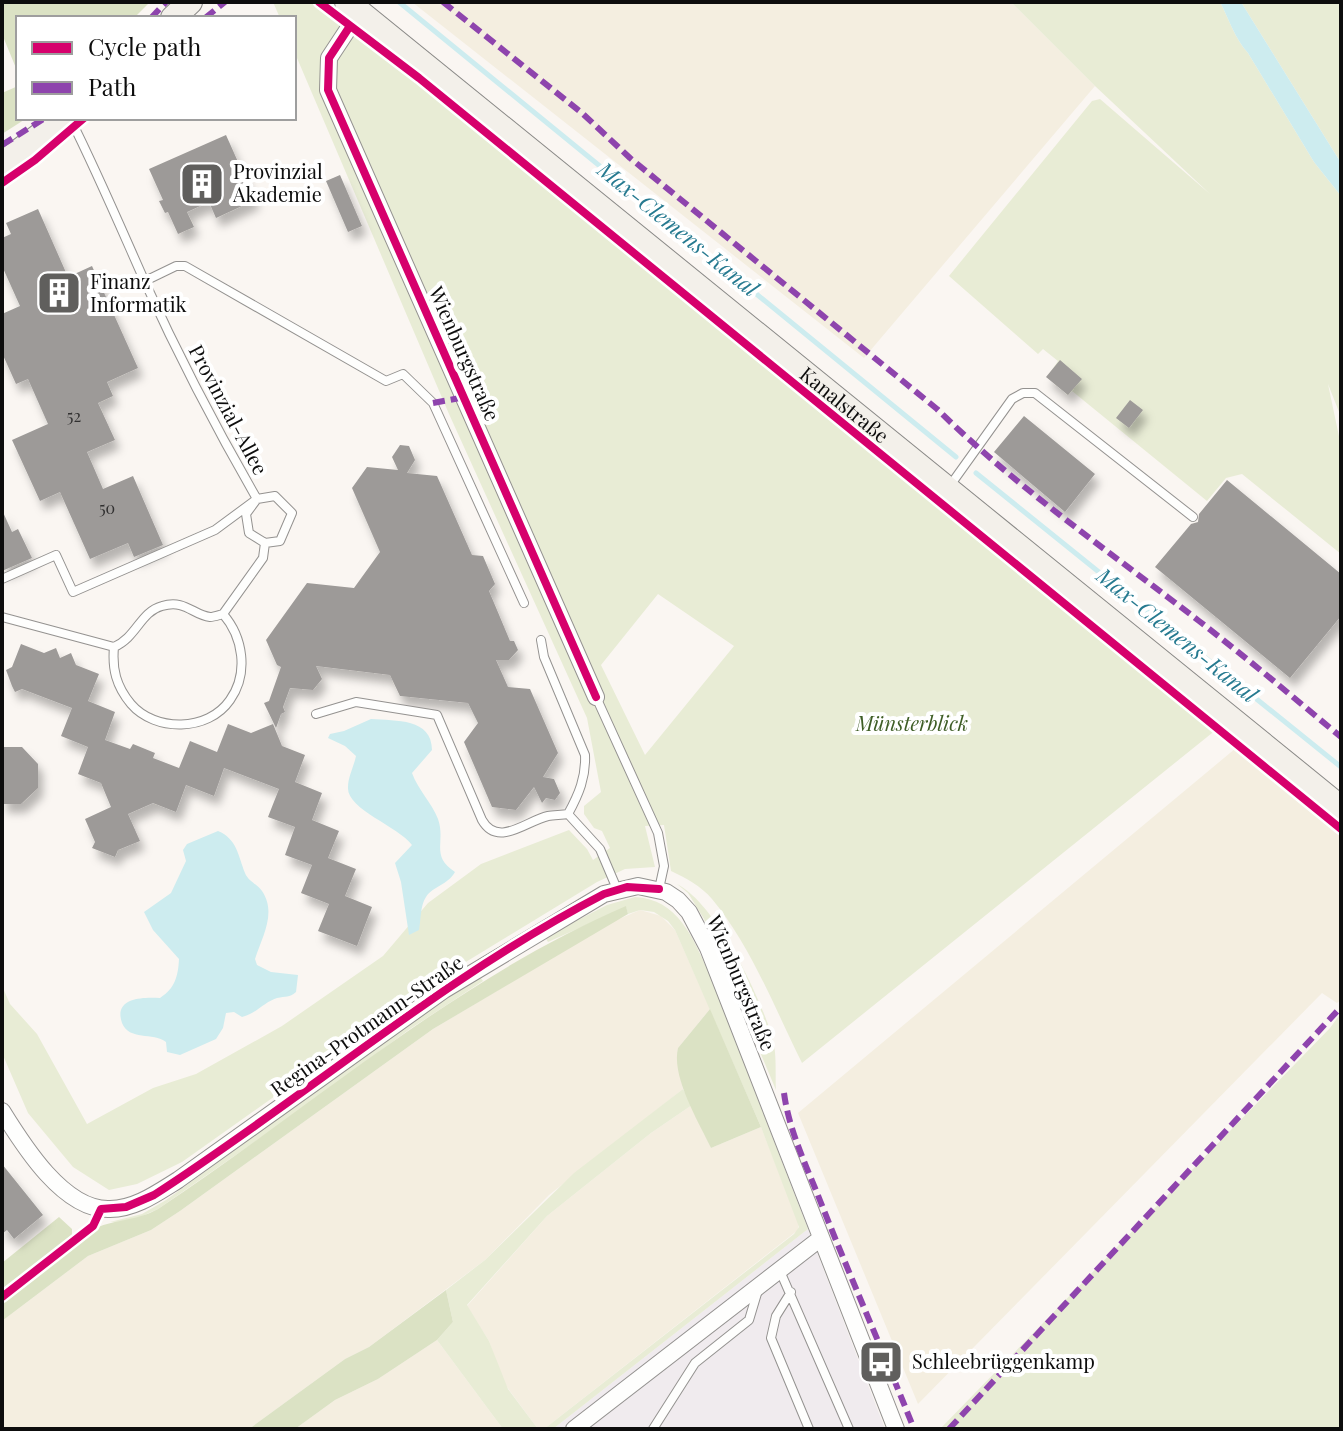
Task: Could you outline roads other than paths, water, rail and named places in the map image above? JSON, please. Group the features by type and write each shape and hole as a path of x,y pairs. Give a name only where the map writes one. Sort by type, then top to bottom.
{"main road":[{"path":"175,16 190,2"},
{"name":"Kanalstraße","path":"354,7 909,468 948,488 1341,808"},
{"path":"2,164 60,120"}],"street":[{"name":"Wienburgstraße","path":"354,7 329,58 328,90 596,697"},
{"name":"Regina-Protmann-Straße","path":"2,1111 42,1167 70,1194 101,1209 134,1204 189,1172 444,990 543,929 617,889 638,886 659,889"},
{"name":"Wienburgstraße","path":"659,889 684,905 701,933 896,1429"},
{"path":"574,1429 821,1238"}],"lane":[{"name":"Provinzial-Allee","path":"71,120 213,422 257,499"},
{"path":"145,281 176,266 185,266 386,381 403,374 433,403 524,603"},
{"path":"948,488 1012,399 1023,393 1035,393 1193,517"},
{"name":"Provinzial-Allee","path":"275,496 292,513 280,541 265,543 249,533 246,514 257,499 275,496"},
{"path":"2,579 56,555 73,592 215,530 257,499"},
{"path":"2,617 114,647 127,641 148,613 163,605 187,605 210,617 223,614 263,558 265,543"},
{"path":"114,647 112,667 123,694 135,709 151,720 171,726 196,722 230,701 241,676 242,650 234,628 223,614"},
{"path":"541,640 544,657 585,755 586,768 580,793 568,814"},
{"name":"Wienburgstraße","path":"596,697 658,833 664,866 659,889"},
{"path":"316,714 356,702 437,715 482,820 493,832 509,832 546,816 568,814"},
{"path":"568,814 600,849 617,889"},
{"path":"780,1270 849,1429"},
{"path":"653,1429 695,1363 749,1320 759,1286"},
{"path":"791,1292 776,1316 771,1338 809,1429"}],"water":[{"path":"1220,2 1241,2 1341,163 1341,196 1314,162 1239,42"},
{"path":"371,719 411,723 426,732 432,750 412,773 438,819 443,860 455,872 426,897 419,930 409,935 395,863 412,845 355,803 348,787 356,756 345,746 328,738 330,734"},
{"path":"218,831 233,843 246,876 266,899 268,916 255,959 257,965 271,972 298,975 296,992 272,1000 242,1017 234,1012 226,1013 223,1028 216,1039 180,1055 167,1052 166,1042 161,1039 125,1029 120,1014 126,1003 160,998 175,982 179,959 153,930 144,912 171,893 186,861 183,850 187,844"}],"waterway":[{"name":"Max-Clemens-Kanal","path":"399,2 956,457"},
{"name":"Max-Clemens-Kanal","path":"976,473 1341,767"}],"place":[{"name":"Provinzial Akademie","path":"202,184"},
{"name":"Finanz Informatik","path":"59,293"},
{"name":"Schleebrüggenkamp","path":"881,1362"}],"park label":[{"name":"Münsterblick","path":"912,724"}]}
